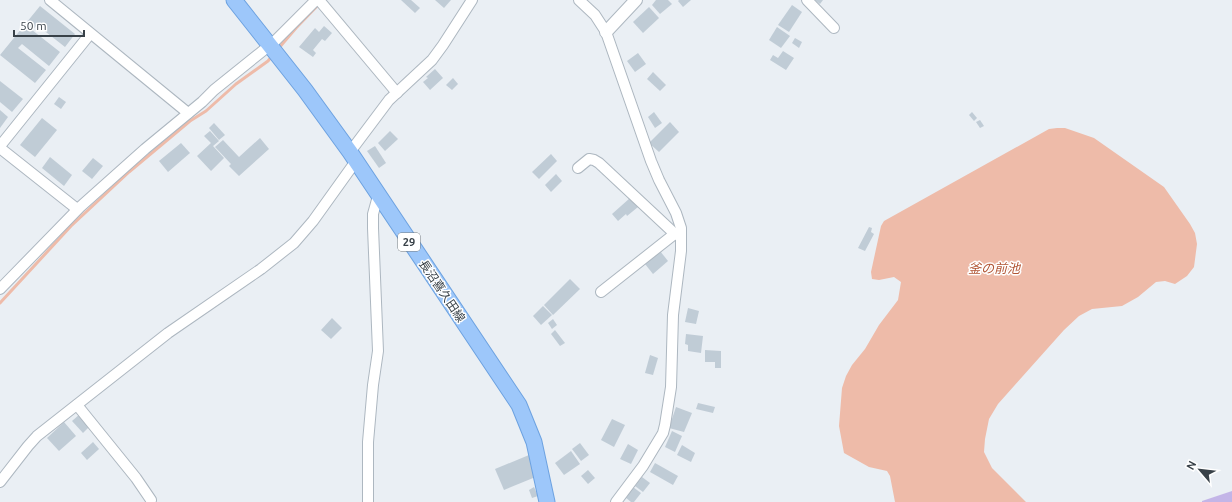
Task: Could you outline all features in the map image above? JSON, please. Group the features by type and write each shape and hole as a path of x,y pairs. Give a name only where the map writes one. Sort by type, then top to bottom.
{"main road":[{"name":"長沼喜久田線","path":"234,0 305,90 353,157 519,405 534,442 547,502"}],"street":[{"path":"50,0 188,114"},
{"path":"0,288 77,209 214,90 270,45 318,0 397,93"},
{"path":"0,482 37,436 168,334 261,269 294,243 314,221 384,106 432,60 444,45 472,0"},
{"path":"579,0 595,15 606,32 651,161 676,213 681,251 673,315 671,387 665,425 655,447 616,502"},
{"path":"606,32 636,0"},
{"path":"807,0 834,28"},
{"path":"77,209 0,147 90,34"},
{"path":"578,168 587,160 592,159 599,163 678,233"},
{"path":"368,502 368,442 373,385 378,351 373,228 378,196"},
{"path":"601,292 678,233"},
{"path":"77,405 136,478 151,500"}],"shaded area":[{"path":"1232,491 1232,502 1202,502 1202,501"}],"water":[{"name":"釜の前池","path":"1065,128 1094,138 1164,187 1195,233 1197,244 1194,267 1187,276 1175,284 1165,281 1156,282 1138,297 1122,306 1092,309 1079,316 1064,330 998,404 989,419 984,452 992,468 1026,502 895,502 890,476 887,471 869,467 844,453 839,426 842,388 846,376 852,365 865,349 879,325 898,300 901,282 894,277 879,280 872,279 871,272 881,226 884,221 1049,129"}],"building":[{"path":"401,0 411,0 420,8 415,13"},
{"path":"435,0 451,0 444,8"},
{"path":"656,0 668,0 672,4 660,14 652,5"},
{"path":"691,0 683,7 678,1"},
{"path":"815,0 823,0 820,4"},
{"path":"792,5 802,12 789,32 778,25"},
{"path":"40,6 75,34 65,47 37,25 32,30 60,52 49,66 22,44 18,48 46,70 35,83 0,55"},
{"path":"649,7 659,18 643,33 633,22"},
{"path":"324,26 332,33 325,41 322,39 313,50 316,53 313,57 299,47 315,28 319,32"},
{"path":"777,27 790,36 781,48 769,40"},
{"path":"795,38 802,42 799,48 792,43"},
{"path":"783,51 794,58 786,70 770,60 773,55 778,58"},
{"path":"638,53 646,64 635,72 627,61"},
{"path":"435,69 443,78 430,90 423,82"},
{"path":"653,72 666,85 660,91 647,79"},
{"path":"453,78 458,84 452,90 446,85"},
{"path":"0,81 23,99 12,112 0,102"},
{"path":"59,97 66,102 61,109 54,104"},
{"path":"0,110 8,117 0,128"},
{"path":"654,112 662,123 655,128 648,117"},
{"path":"972,112 977,118 974,121 969,115"},
{"path":"42,118 57,130 35,157 20,145"},
{"path":"980,120 984,126 980,128 976,122"},
{"path":"670,122 679,132 659,152 649,143"},
{"path":"214,123 225,135 219,140 209,128"},
{"path":"210,131 219,141 213,146 224,158 211,171 197,156 211,143 204,136"},
{"path":"390,131 398,139 385,151 378,143"},
{"path":"260,138 269,149 239,176 229,166 231,164 215,147 223,140 239,157"},
{"path":"181,143 190,153 168,172 159,161"},
{"path":"375,146 386,163 379,168 367,151"},
{"path":"551,154 557,161 539,179 532,172"},
{"path":"50,157 72,175 64,186 42,168"},
{"path":"93,158 103,166 92,179 82,171"},
{"path":"556,174 562,181 551,192 545,185"},
{"path":"630,198 638,207 618,221 612,214"},
{"path":"869,227 872,228 871,232 874,234 865,251 858,248"},
{"path":"660,251 668,261 653,274 645,264"},
{"path":"570,279 580,289 553,315 544,305"},
{"path":"543,306 552,315 541,325 533,316"},
{"path":"688,308 699,311 696,324 685,322"},
{"path":"332,318 342,328 331,339 321,330"},
{"path":"553,319 557,325 552,329 548,323"},
{"path":"555,330 565,343 560,346 551,334"},
{"path":"686,334 703,336 701,353 688,351 688,345 685,344"},
{"path":"705,350 721,351 721,368 715,368 715,362 705,362"},
{"path":"650,355 658,358 653,375 645,373"},
{"path":"698,403 715,407 713,413 696,409"},
{"path":"676,407 692,413 684,432 669,428"},
{"path":"80,414 90,426 83,433 72,421"},
{"path":"612,419 625,425 614,447 601,440"},
{"path":"64,422 76,436 59,451 47,438"},
{"path":"672,431 682,436 675,452 665,447"},
{"path":"93,442 99,449 87,460 81,453"},
{"path":"580,443 589,455 581,461 572,449"},
{"path":"628,444 638,450 631,464 620,459"},
{"path":"682,445 695,453 691,462 677,455"},
{"path":"571,451 580,464 564,475 555,463"},
{"path":"529,455 538,476 504,490 495,469"},
{"path":"655,463 678,476 673,485 650,472"},
{"path":"588,470 595,478 588,484 581,476"},
{"path":"642,477 650,483 643,492 635,486"},
{"path":"534,487 538,496 532,498 529,490"},
{"path":"633,487 641,493 634,502 631,502 625,497"}],"waterway":[{"path":"278,49 319,4"},
{"path":"0,303 71,226 129,172 190,121 206,111 236,84 268,61 272,56"}]}
